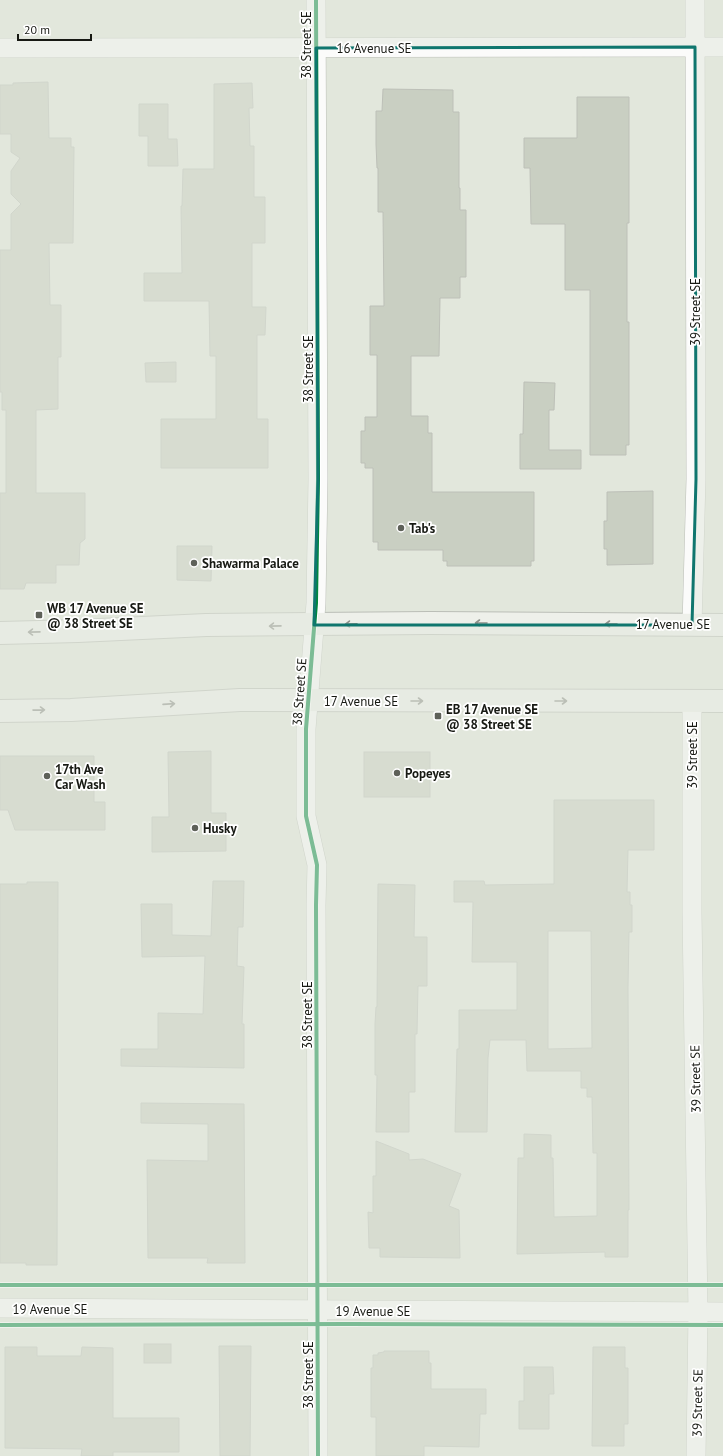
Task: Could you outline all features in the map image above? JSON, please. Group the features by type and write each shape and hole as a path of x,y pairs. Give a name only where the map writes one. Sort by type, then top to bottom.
{"main road":[{"name":"17 Avenue SE","path":"0,633 171,626 430,623 723,625"},
{"name":"17 Avenue SE","path":"0,711 71,710 240,700 723,701"}],"street":[{"name":"38 Street SE","path":"316,0 318,479 316,603 306,729 306,816 318,866 316,920 318,1456"},
{"name":"39 Street SE","path":"692,625 696,479 695,0"},
{"name":"16 Avenue SE","path":"0,48 723,47"},
{"name":"39 Street SE","path":"692,701 692,913 698,1312 696,1456"},
{"name":"19 Avenue SE","path":"0,1308 723,1312"}],"highlighted area":[{"path":"695,47 696,479 692,625 314,625 318,479 316,48"}],"building":[{"path":"48,82 49,138 71,138 71,147 74,147 73,243 49,243 50,305 61,305 61,357 58,357 58,409 36,410 36,493 85,493 85,539 80,543 79,565 56,565 56,583 26,583 24,589 0,589 0,493 6,493 6,410 2,410 2,392 0,392 0,250 11,250 11,214 21,204 11,194 11,171 20,158 11,152 11,134 0,134 0,85"},
{"path":"252,83 253,108 249,108 250,146 254,146 254,197 265,197 265,243 252,243 252,307 266,307 265,335 257,335 257,419 268,419 268,468 161,468 161,419 216,419 216,356 210,356 209,301 144,301 144,273 182,273 181,206 183,169 214,169 214,84"},
{"path":"383,89 453,90 453,112 459,112 459,188 460,210 466,210 466,277 460,277 460,298 440,298 439,356 411,356 411,416 428,416 428,433 432,433 432,492 534,492 534,561 531,561 531,566 447,566 447,561 443,561 443,550 378,550 378,542 373,542 373,468 365,468 365,463 361,463 361,431 365,431 365,417 377,417 377,355 370,355 370,306 384,306 383,212 378,212 378,168 376,144 376,111 382,111"},
{"path":"577,97 629,97 627,322 629,322 629,445 626,445 626,455 590,455 590,290 565,290 565,224 531,224 530,168 524,168 524,138 577,138"},
{"path":"139,104 168,104 168,139 177,139 178,166 148,166 148,136 139,136"},
{"path":"176,362 176,382 146,382 145,363"},
{"path":"524,382 555,383 554,410 549,410 549,450 581,450 581,469 520,469 520,434 523,434"},
{"path":"653,491 653,564 607,565 607,549 604,549 604,521 607,521 607,492"},
{"name":"Shawarma Palace","path":"177,546 212,546 211,581 177,580"},
{"path":"211,751 211,813 226,813 226,851 152,852 152,817 169,817 168,752"},
{"name":"Popeyes","path":"364,752 430,752 430,797 364,797"},
{"name":"17th Ave Car Wash","path":"0,756 94,756 94,802 105,802 105,830 15,830 8,810 0,810"},
{"path":"554,800 654,800 654,850 628,850 627,892 630,892 630,905 632,905 632,932 629,932 628,987 628,1257 605,1257 605,1252 517,1254 518,1158 524,1158 524,1134 551,1135 554,1217 597,1216 597,1153 593,1153 592,1097 587,1097 587,1088 581,1088 581,1071 527,1071 526,1040 490,1040 488,1058 487,1132 455,1132 457,1049 459,1049 459,1010 517,1010 517,962 472,962 473,902 454,902 454,881 484,881 485,885 554,884","holes":["548,931 591,931 592,1048 548,1049"]},
{"path":"213,881 244,881 243,927 238,927 237,966 244,967 242,1024 244,1024 244,1068 121,1066 121,1049 158,1049 158,1013 203,1014 205,956 142,957 141,904 172,904 172,935 211,936"},
{"path":"27,882 58,882 57,1265 0,1263 0,884 27,884"},
{"path":"378,884 415,885 414,937 427,937 427,986 418,986 417,1034 415,1034 415,1092 409,1092 409,1132 376,1132 377,1075 375,1075 375,1024 377,1007"},
{"path":"141,1103 244,1104 245,1263 207,1263 208,1258 148,1258 147,1160 208,1161 208,1124 141,1123"},
{"path":"376,1141 409,1154 409,1160 423,1159 461,1174 449,1206 459,1210 460,1258 380,1257 380,1248 369,1248 368,1212 373,1213 373,1176 376,1176"},
{"path":"144,1344 171,1344 171,1363 144,1363"},
{"path":"219,1346 251,1346 250,1456 220,1456"},
{"path":"5,1347 37,1347 37,1356 81,1356 82,1347 113,1348 113,1418 179,1418 179,1452 113,1452 113,1456 81,1456 82,1449 5,1448"},
{"path":"593,1347 625,1347 625,1368 628,1368 628,1424 624,1424 624,1446 592,1446"},
{"path":"384,1351 429,1351 429,1363 431,1363 431,1389 486,1389 486,1414 480,1414 479,1447 424,1446 424,1456 376,1456 376,1417 371,1417 371,1368 373,1368 373,1355 378,1355 378,1353"},
{"path":"524,1367 553,1367 554,1394 549,1394 549,1429 519,1429 519,1401 524,1401"}],"cycle path":[{"path":"316,0 318,479 316,603 306,729 306,816 317,865 318,1456"},
{"path":"0,1285 723,1285"},
{"path":"0,1325 723,1325"}],"place":[{"name":"Tab's","path":"401,528"},
{"name":"Shawarma Palace","path":"194,563"},
{"name":"WB 17 Avenue SE @ 38 Street SE","path":"39,615"},
{"name":"EB 17 Avenue SE @ 38 Street SE","path":"438,716"},
{"name":"Popeyes","path":"397,773"},
{"name":"17th Ave Car Wash","path":"47,776"},
{"name":"Husky","path":"195,828"}]}
